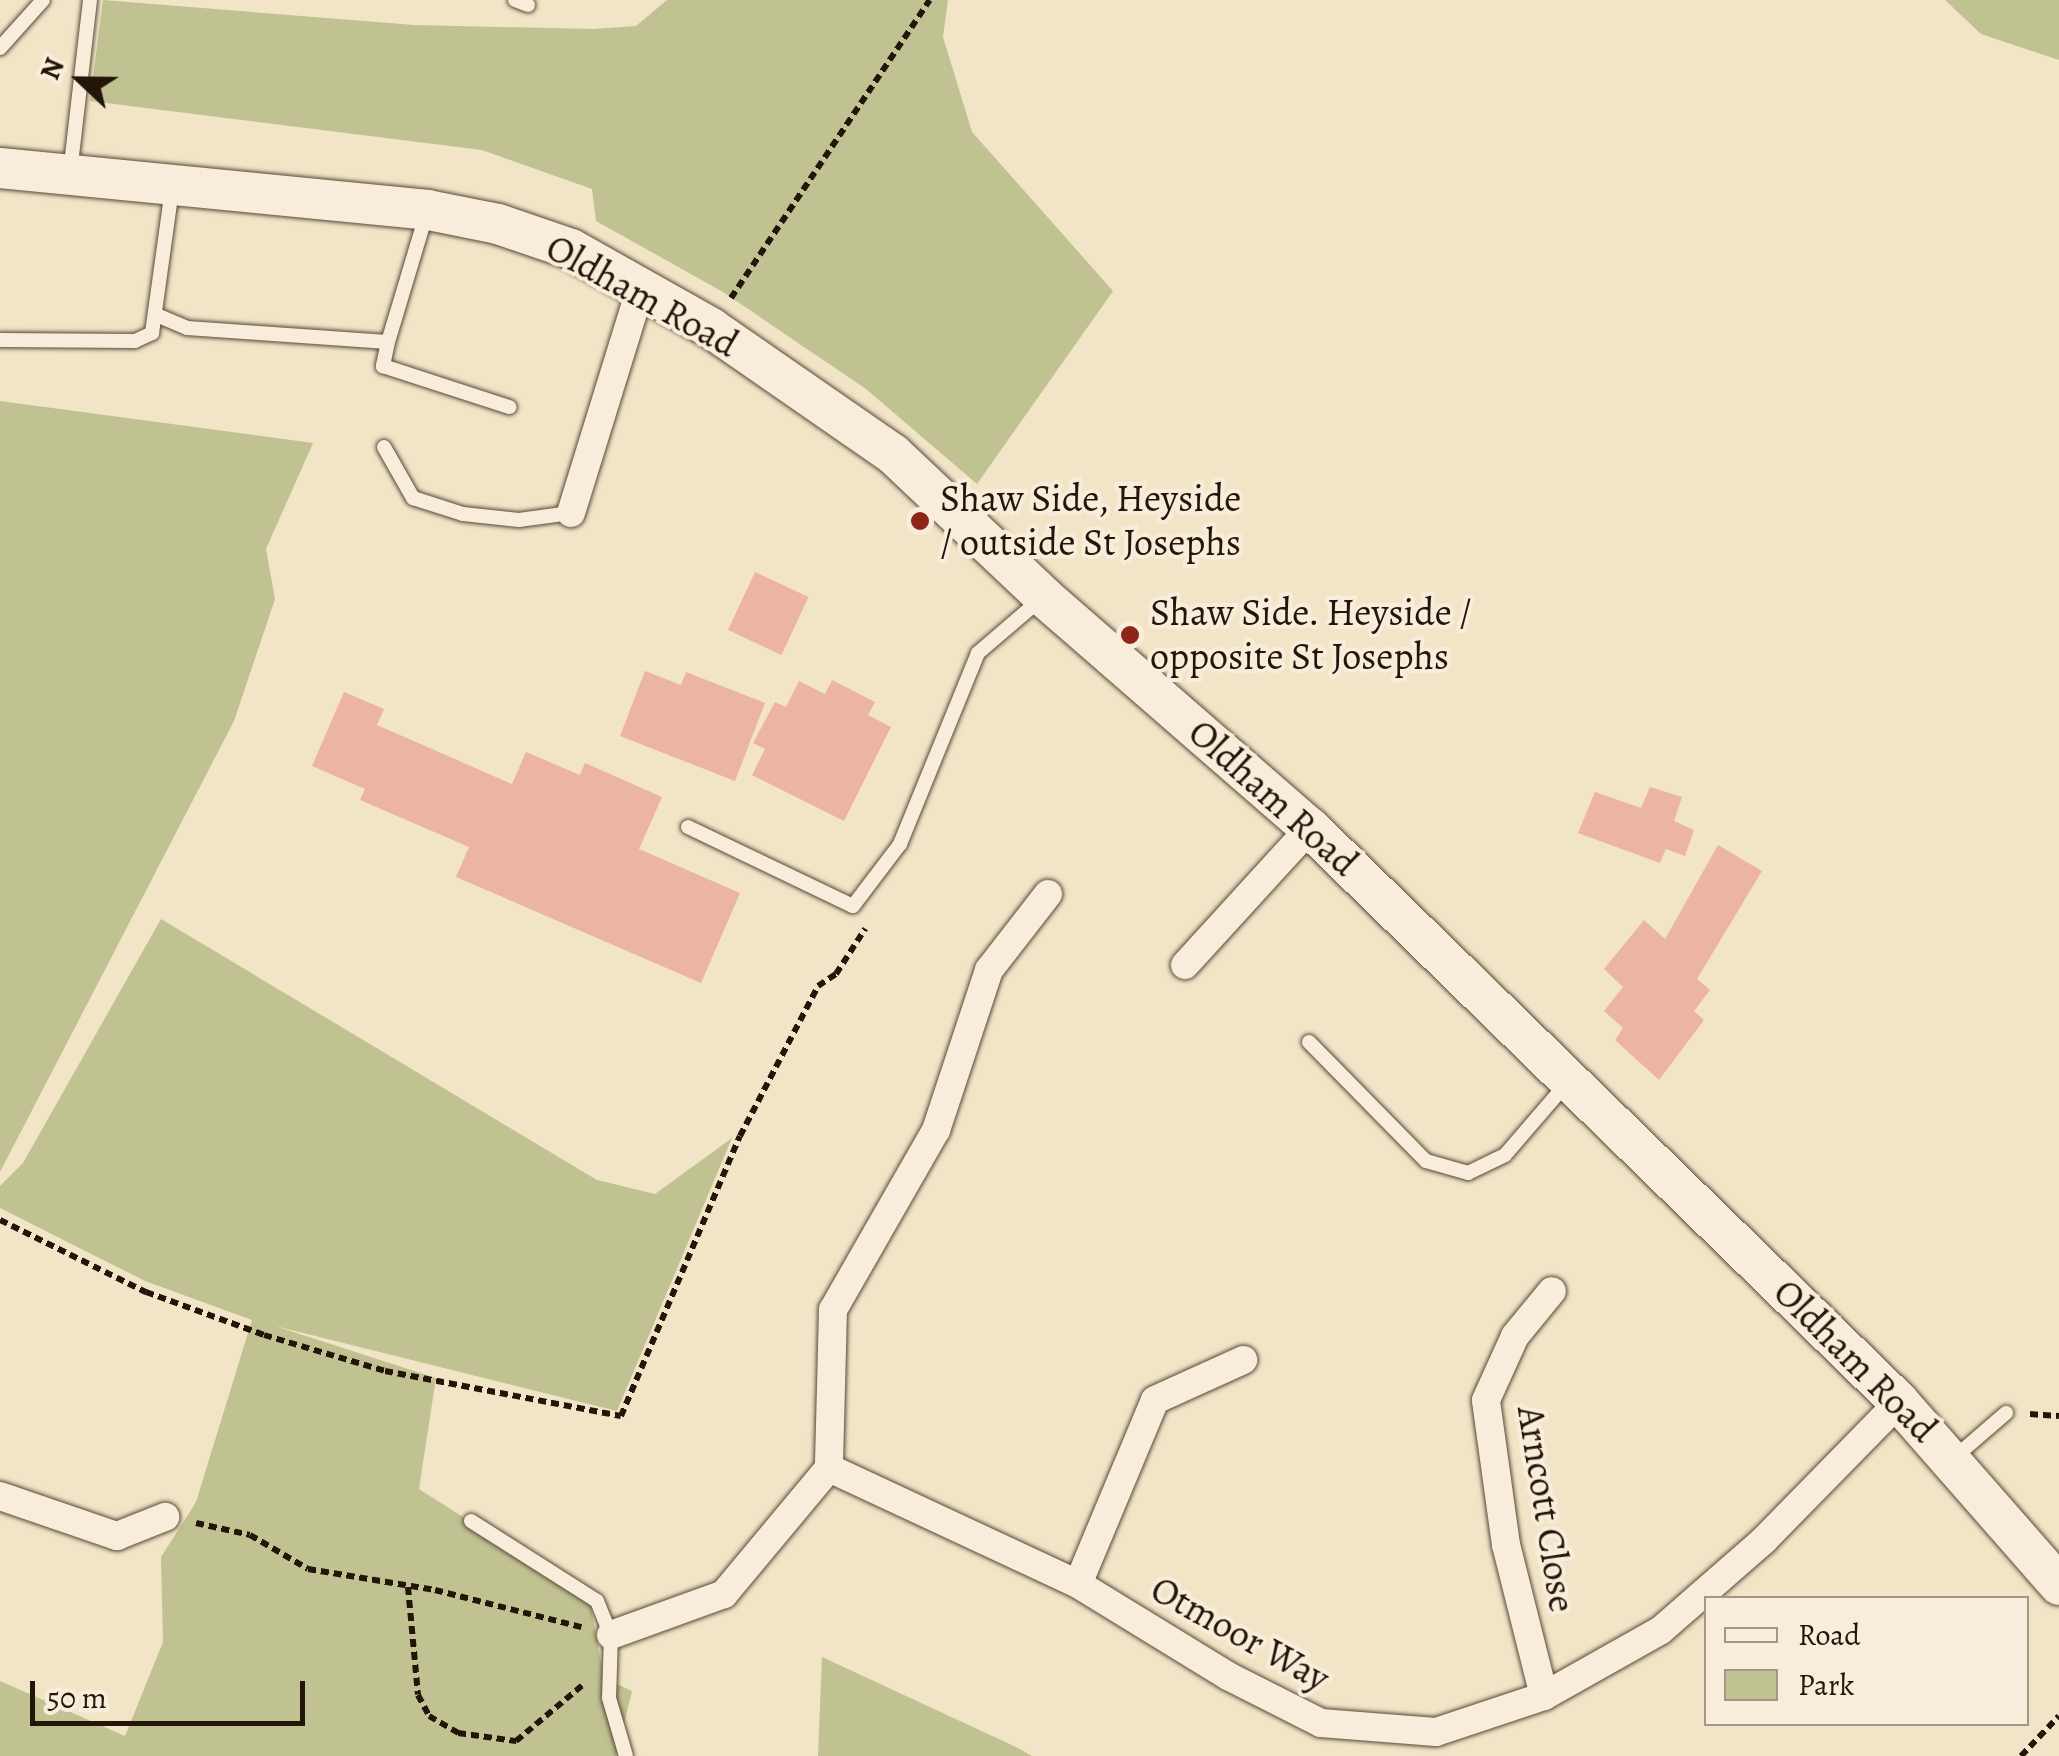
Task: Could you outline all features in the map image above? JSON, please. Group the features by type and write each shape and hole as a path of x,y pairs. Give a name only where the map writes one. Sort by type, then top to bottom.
{"main road":[{"name":"Oldham Road","path":"0,168 428,210 571,249 711,328 893,454 1044,597 1310,828 1571,1078 1899,1402 2059,1585"}],"street":[{"path":"571,514 641,287"},
{"path":"1186,965 1310,828"},
{"path":"611,1635 724,1594 828,1468 832,1310 936,1130 989,970 1048,894"},
{"name":"Arncott Close","path":"1544,1696 1506,1545 1486,1400 1515,1336 1552,1291"},
{"path":"1078,1584 1155,1400 1243,1360"},
{"name":"Otmoor Way","path":"828,1468 1078,1584 1228,1676 1321,1723 1442,1744 1544,1696 1661,1630 1764,1540 1899,1402"},
{"path":"0,1496 117,1536 166,1517"}],"lane":[{"path":"0,48 43,0"},
{"path":"70,174 90,0"},
{"path":"0,340 135,342 152,332 159,316 172,184"},
{"path":"428,210 383,366 509,407"},
{"path":"159,316 187,328 388,342"},
{"path":"384,446 413,498 463,514 519,520 571,514"},
{"path":"688,827 852,906 900,844 978,653 1044,597"},
{"path":"1309,1042 1426,1162 1468,1173 1505,1154 1571,1078"},
{"path":"1952,1460 2006,1413"},
{"path":"471,1521 597,1600 611,1635 609,1698 626,1756"}],"path":[{"path":"711,328 930,0"},
{"path":"0,1220 146,1292 264,1335 385,1372 621,1416 740,1136 818,986 836,974 868,924"},
{"path":"166,1517 250,1535 308,1570 408,1587 611,1635"},
{"path":"408,1587 418,1695 428,1716 458,1733 516,1741 612,1669"},
{"path":"2021,1756 2059,1716"}],"green space":[{"path":"103,0 414,25 593,29 636,26 667,0 948,0 943,37 972,132 1113,291 977,484 866,389 723,292 596,221 592,189 482,150 90,101"},
{"path":"1945,0 2059,0 2059,60 1981,34"},
{"path":"0,401 313,443 266,549 275,599 234,721 0,1172"},
{"path":"161,919 597,1180 655,1194 732,1138 617,1411 275,1326 436,1378 419,1489 589,1597 604,1678 632,1691 616,1756 0,1756 0,1681 125,1736 163,1642 161,1557 196,1502 252,1320 145,1281 0,1208 0,1186 23,1163"},
{"path":"822,1657 1016,1747 1032,1756 818,1756"}],"building":[{"path":"755,572 808,597 781,655 728,630"},
{"path":"645,671 681,685 686,672 765,703 735,781 620,736"},
{"path":"832,680 875,702 868,715 891,727 844,821 752,775 765,749 753,743 775,702 786,707 799,681 825,694"},
{"path":"344,692 384,709 377,725 512,784 526,752 580,775 585,763 662,797 639,849 740,893 701,983 456,877 469,847 360,800 365,789 312,766"},
{"path":"1650,787 1682,797 1674,821 1694,830 1685,856 1666,849 1660,863 1578,833 1595,792 1641,808"},
{"path":"1718,845 1762,871 1697,979 1710,990 1694,1011 1704,1020 1659,1080 1615,1040 1623,1028 1604,1011 1623,987 1604,969 1644,920 1665,939"}],"place":[{"name":"Shaw Side, Heyside / outside St Josephs","path":"920,521"},
{"name":"Shaw Side. Heyside / opposite St Josephs","path":"1130,635"}]}
